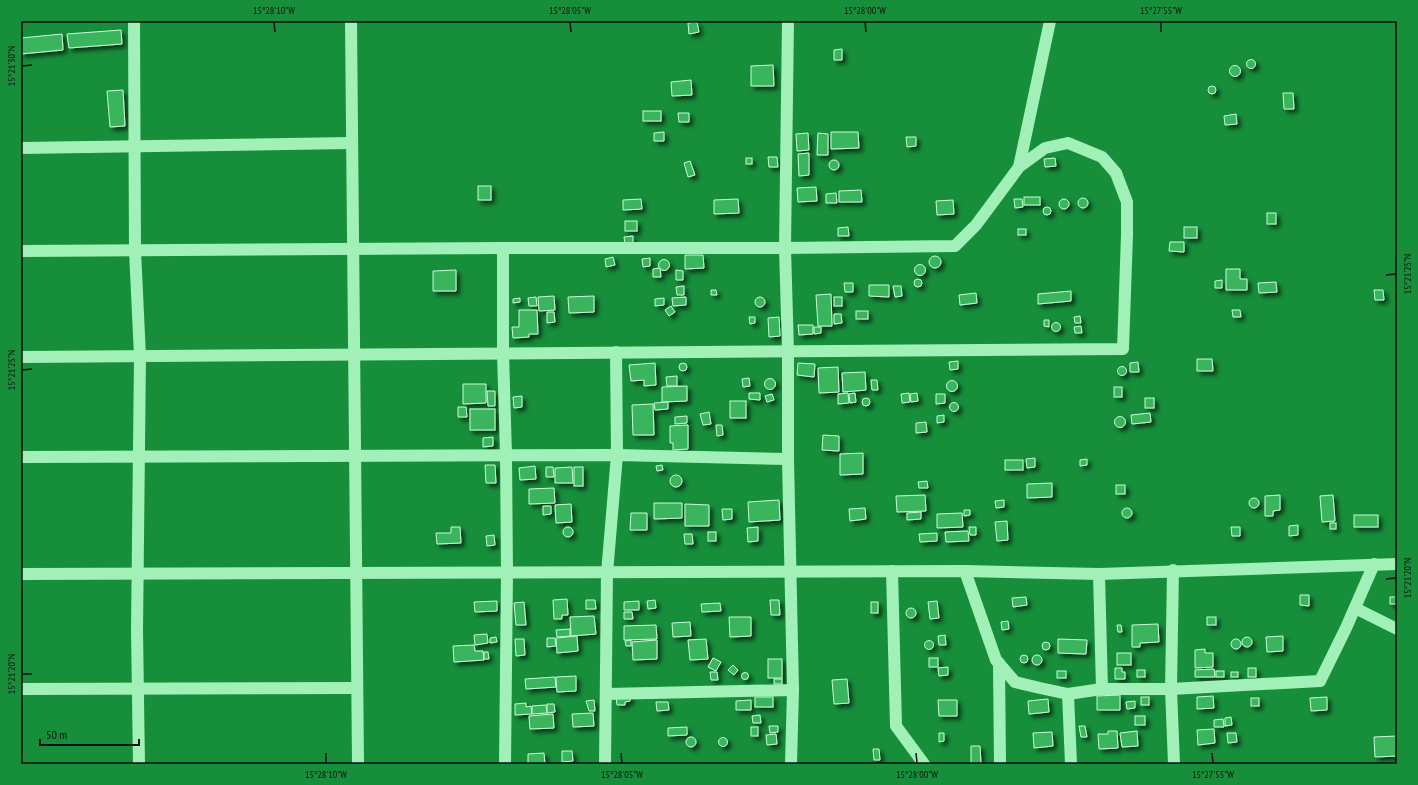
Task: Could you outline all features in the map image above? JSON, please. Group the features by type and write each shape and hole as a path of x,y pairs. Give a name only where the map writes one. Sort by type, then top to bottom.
{"street":[{"path":"134,21 135,251 140,356 137,630 139,764"},
{"path":"351,21 358,764"},
{"path":"788,21 785,248 793,690 791,764"},
{"path":"1019,167 1050,21"},
{"path":"21,148 352,143"},
{"path":"21,251 955,246 976,225 1019,167 1045,148 1068,143 1102,157 1116,173 1127,202 1128,235 1123,349 21,357"},
{"path":"503,248 503,353 507,572 505,764"},
{"path":"605,764 607,573 617,455 616,352"},
{"path":"21,456 617,455 788,459"},
{"path":"965,571 996,660 1015,682 1068,694 1102,689 1171,689 1320,681 1374,564"},
{"path":"21,574 607,573 791,571 965,571 1099,574 1173,570 1397,564"},
{"path":"1173,570 1171,689 1174,764"},
{"path":"892,571 896,726 924,764"},
{"path":"1099,574 1102,689"},
{"path":"1355,608 1397,629"},
{"path":"999,663 1000,764"},
{"path":"21,689 357,688"},
{"path":"606,694 793,690"},
{"path":"1068,694 1070,764"}],"building":[{"path":"697,22 699,32 689,34 688,23"},
{"path":"121,30 122,44 69,48 67,34"},
{"path":"62,34 63,50 21,54 21,38"},
{"path":"842,49 842,60 834,60 834,50"},
{"path":"1249,60 1253,60 1255,64 1253,68 1249,68 1247,66 1247,62"},
{"path":"773,65 774,86 751,86 751,66"},
{"path":"1235,65 1239,67 1241,71 1239,75 1235,77 1231,75 1229,71 1231,67"},
{"path":"691,80 692,95 672,96 671,82"},
{"path":"1210,86 1214,86 1216,90 1214,94 1210,94 1208,92 1208,88"},
{"path":"123,90 125,126 110,127 107,91"},
{"path":"1283,93 1293,93 1294,109 1284,109"},
{"path":"643,111 661,111 661,121 643,121"},
{"path":"678,113 689,113 689,122 679,122"},
{"path":"1236,114 1237,124 1225,125 1224,116"},
{"path":"664,132 664,141 654,141 654,133"},
{"path":"831,132 858,132 859,148 831,149"},
{"path":"808,133 809,150 797,151 796,134"},
{"path":"818,133 828,134 828,155 817,155"},
{"path":"906,137 916,137 916,146 907,147"},
{"path":"809,153 809,175 799,176 798,154"},
{"path":"768,157 777,157 778,167 769,167"},
{"path":"746,158 752,158 752,164 746,164"},
{"path":"1055,158 1056,166 1045,167 1044,159"},
{"path":"832,160 836,160 838,161 838,169 832,170 829,167 829,163"},
{"path":"690,161 695,175 688,177 684,163"},
{"path":"478,186 491,186 491,200 478,200"},
{"path":"816,187 817,201 798,202 797,188"},
{"path":"861,190 862,202 839,202 839,191"},
{"path":"836,193 837,203 826,203 826,194"},
{"path":"1024,197 1040,197 1040,205 1024,205"},
{"path":"1083,198 1088,203 1083,208 1078,203"},
{"path":"641,199 642,209 623,210 623,200"},
{"path":"738,199 739,213 714,214 714,200"},
{"path":"1014,199 1022,199 1023,207 1015,208"},
{"path":"1062,199 1066,199 1068,200 1068,208 1062,209 1059,206 1059,202"},
{"path":"953,200 954,214 937,215 936,201"},
{"path":"1045,207 1049,207 1051,211 1049,215 1045,215 1043,213 1043,209"},
{"path":"1267,213 1276,213 1276,224 1267,224"},
{"path":"625,221 637,221 637,231 625,231"},
{"path":"848,227 849,236 838,236 838,228"},
{"path":"1184,227 1197,227 1197,238 1184,238"},
{"path":"1018,229 1026,229 1026,235 1018,235"},
{"path":"633,236 633,243 625,244 624,237"},
{"path":"1170,242 1184,242 1184,252 1169,251"},
{"path":"685,255 703,255 704,268 685,269"},
{"path":"933,256 937,256 941,262 937,268 933,268 929,264 929,260"},
{"path":"613,257 615,265 606,267 605,259"},
{"path":"650,258 650,266 643,267 642,259"},
{"path":"662,260 666,260 668,261 668,269 662,270 659,267 659,263"},
{"path":"920,264 924,266 926,270 924,274 920,276 916,274 914,270 916,266"},
{"path":"660,268 661,277 653,277 653,269"},
{"path":"1226,269 1240,269 1240,279 1247,279 1247,290 1226,290"},
{"path":"456,270 456,291 433,291 433,271"},
{"path":"676,270 683,271 683,280 676,280"},
{"path":"916,279 920,279 922,283 920,287 916,287 914,285 914,281"},
{"path":"1222,280 1222,288 1215,288 1215,281"},
{"path":"1276,282 1277,292 1259,293 1258,283"},
{"path":"844,283 853,283 853,292 845,292"},
{"path":"869,285 889,285 889,297 869,296"},
{"path":"684,286 684,295 677,295 676,287"},
{"path":"893,286 901,286 902,296 895,297"},
{"path":"711,290 716,290 717,295 711,295"},
{"path":"1374,290 1383,290 1384,300 1375,300"},
{"path":"1071,291 1071,301 1038,304 1038,294"},
{"path":"976,293 977,303 960,305 959,295"},
{"path":"831,294 832,326 818,326 816,295"},
{"path":"554,296 555,310 539,311 538,297"},
{"path":"594,296 594,312 569,313 568,297"},
{"path":"536,297 537,306 529,306 528,298"},
{"path":"686,297 686,305 673,306 672,298"},
{"path":"760,297 765,302 760,307 755,302"},
{"path":"834,297 842,297 842,306 834,306"},
{"path":"520,298 520,302 513,303 513,299"},
{"path":"664,298 664,305 655,306 655,299"},
{"path":"671,306 675,312 669,316 665,310"},
{"path":"519,310 537,310 538,334 529,334 529,337 513,338 512,327 519,327"},
{"path":"1232,310 1240,310 1241,317 1233,317"},
{"path":"856,311 868,311 868,319 856,319"},
{"path":"547,312 554,312 555,322 547,323"},
{"path":"834,314 841,314 842,323 834,324"},
{"path":"1080,316 1081,323 1075,323 1074,317"},
{"path":"749,317 755,317 755,323 750,324"},
{"path":"779,317 780,336 769,337 768,318"},
{"path":"1044,320 1049,320 1049,327 1044,326"},
{"path":"1054,323 1058,323 1060,327 1058,331 1054,331 1052,329 1052,325"},
{"path":"798,325 813,325 813,334 799,335"},
{"path":"1081,326 1082,333 1075,333 1074,327"},
{"path":"814,327 821,327 821,333 814,334"},
{"path":"1197,359 1212,359 1213,371 1197,371"},
{"path":"958,361 958,369 950,370 949,362"},
{"path":"1138,362 1139,372 1130,372 1130,363"},
{"path":"655,363 656,385 644,386 644,380 631,381 629,365"},
{"path":"681,363 685,363 687,367 685,371 681,371 679,369 679,365"},
{"path":"798,363 815,364 814,377 797,375"},
{"path":"1122,366 1127,371 1122,376 1117,371"},
{"path":"838,367 839,392 819,393 818,368"},
{"path":"865,372 866,390 843,392 842,373"},
{"path":"677,376 677,386 667,386 666,377"},
{"path":"749,378 750,386 743,387 742,379"},
{"path":"768,379 772,379 774,380 774,388 768,389 765,386 765,382"},
{"path":"871,380 877,380 878,390 872,390"},
{"path":"950,381 954,381 956,382 956,390 950,391 947,388 947,384"},
{"path":"463,384 486,384 486,403 463,404"},
{"path":"687,386 687,401 662,402 662,387"},
{"path":"1114,387 1122,387 1122,397 1114,397"},
{"path":"487,391 495,391 495,406 488,406"},
{"path":"749,393 760,393 760,400 749,399"},
{"path":"848,393 849,403 838,404 838,394"},
{"path":"855,393 856,402 850,403 849,394"},
{"path":"909,393 910,402 902,403 901,394"},
{"path":"917,393 918,401 911,402 910,394"},
{"path":"772,394 774,400 767,402 765,396"},
{"path":"936,394 945,394 945,403 936,404"},
{"path":"522,396 522,407 514,408 513,397"},
{"path":"864,398 868,398 870,402 868,406 864,406 862,404 862,400"},
{"path":"1145,398 1154,398 1154,408 1145,408"},
{"path":"730,401 746,401 746,418 730,418"},
{"path":"668,402 668,409 655,410 654,403"},
{"path":"954,402 959,407 954,412 949,407"},
{"path":"653,404 654,435 633,435 632,405"},
{"path":"458,407 466,407 467,417 458,417"},
{"path":"470,409 495,409 495,430 470,430"},
{"path":"709,412 711,424 703,425 700,414"},
{"path":"1150,413 1151,422 1132,424 1131,415"},
{"path":"944,415 944,422 937,423 937,416"},
{"path":"687,416 687,423 675,424 675,417"},
{"path":"1118,417 1122,417 1124,418 1124,426 1118,427 1115,424 1115,420"},
{"path":"926,422 927,432 916,433 916,423"},
{"path":"688,425 688,449 673,450 673,443 670,443 670,426"},
{"path":"716,425 722,425 723,435 717,436"},
{"path":"823,435 839,436 839,451 822,450"},
{"path":"493,437 493,446 483,447 483,438"},
{"path":"863,453 863,474 840,475 840,454"},
{"path":"1035,458 1035,467 1027,468 1026,459"},
{"path":"1087,459 1087,465 1080,466 1080,460"},
{"path":"1005,460 1023,460 1023,470 1005,470"},
{"path":"485,465 495,465 496,483 486,483"},
{"path":"662,465 663,470 657,471 656,466"},
{"path":"535,466 536,479 520,480 519,468"},
{"path":"546,467 553,467 554,477 546,477"},
{"path":"572,467 573,483 555,483 555,468"},
{"path":"574,467 583,467 583,486 574,486"},
{"path":"678,475 681,476 681,486 674,487 671,486 670,479 671,476"},
{"path":"927,481 928,488 919,488 918,482"},
{"path":"1052,483 1052,497 1027,498 1027,484"},
{"path":"1116,485 1125,485 1125,494 1116,494"},
{"path":"554,488 555,503 529,504 529,489"},
{"path":"925,495 926,511 897,512 896,496"},
{"path":"1280,495 1280,510 1273,511 1273,516 1265,516 1265,496"},
{"path":"1333,495 1335,521 1322,522 1320,496"},
{"path":"1252,498 1256,498 1258,499 1258,507 1252,508 1249,505 1249,501"},
{"path":"779,500 780,520 749,522 748,502"},
{"path":"1004,500 1004,507 996,508 995,501"},
{"path":"654,503 682,503 682,518 654,519"},
{"path":"571,504 572,522 556,523 555,505"},
{"path":"685,504 709,505 709,526 685,526"},
{"path":"543,506 551,506 551,514 543,515"},
{"path":"865,508 866,519 850,521 849,509"},
{"path":"1125,508 1129,508 1132,513 1129,518 1125,518 1122,515 1122,511"},
{"path":"722,509 732,509 732,519 723,520"},
{"path":"964,510 970,510 970,515 964,516"},
{"path":"921,512 921,519 907,520 907,513"},
{"path":"631,513 647,513 647,530 630,530"},
{"path":"962,513 963,527 937,528 937,514"},
{"path":"1354,515 1378,515 1378,527 1354,527"},
{"path":"1007,521 1008,540 997,541 995,522"},
{"path":"1330,523 1336,523 1336,529 1330,529"},
{"path":"1298,525 1298,535 1289,536 1289,526"},
{"path":"451,527 460,527 461,543 437,544 436,533 451,533"},
{"path":"566,527 570,527 572,528 572,536 566,537 563,534 563,530"},
{"path":"758,527 758,541 748,542 747,528"},
{"path":"969,527 976,527 976,535 970,535"},
{"path":"1231,527 1240,527 1240,536 1232,536"},
{"path":"968,531 969,541 946,542 945,532"},
{"path":"708,532 716,532 716,541 708,541"},
{"path":"937,533 937,541 920,542 919,534"},
{"path":"684,534 692,534 693,544 685,544"},
{"path":"494,535 495,545 487,546 486,536"},
{"path":"1300,595 1309,595 1309,606 1300,605"},
{"path":"1026,597 1027,605 1013,607 1012,598"},
{"path":"1390,597 1397,597 1397,604 1390,604"},
{"path":"567,599 568,615 562,615 562,619 554,619 553,600"},
{"path":"586,600 595,600 596,609 586,609"},
{"path":"655,600 656,608 648,609 647,601"},
{"path":"770,600 779,600 780,615 771,615"},
{"path":"497,601 497,611 475,612 474,602"},
{"path":"639,601 639,610 624,610 624,602"},
{"path":"937,601 939,618 930,619 928,602"},
{"path":"524,602 526,625 516,625 514,603"},
{"path":"871,602 878,602 878,613 871,613"},
{"path":"720,603 721,611 702,612 701,604"},
{"path":"909,608 913,608 915,609 915,617 909,618 906,615 906,611"},
{"path":"624,612 632,612 633,619 624,619"},
{"path":"594,616 596,634 571,636 570,617"},
{"path":"729,617 751,617 751,636 730,637"},
{"path":"1207,617 1216,617 1216,625 1207,625"},
{"path":"1008,621 1009,629 1002,630 1001,622"},
{"path":"690,622 691,636 673,637 672,623"},
{"path":"1158,624 1159,642 1140,643 1140,647 1132,647 1132,625"},
{"path":"656,625 657,639 624,640 624,626"},
{"path":"1117,625 1121,625 1122,632 1118,632"},
{"path":"570,629 570,636 557,637 556,630"},
{"path":"487,634 488,643 475,645 474,635"},
{"path":"945,635 946,645 939,645 938,636"},
{"path":"577,636 578,651 557,653 556,638"},
{"path":"1283,636 1283,651 1267,652 1266,637"},
{"path":"496,637 497,642 490,643 490,638"},
{"path":"1245,637 1249,637 1252,642 1249,647 1245,647 1242,644 1242,640"},
{"path":"547,638 555,638 556,646 547,647"},
{"path":"515,639 524,639 525,655 516,656"},
{"path":"706,639 708,659 690,660 688,640"},
{"path":"1058,639 1087,640 1086,654 1058,653"},
{"path":"1236,639 1241,644 1236,649 1231,644"},
{"path":"631,640 631,646 626,646 625,641"},
{"path":"657,640 657,659 633,660 632,642"},
{"path":"929,640 934,645 929,650 924,645"},
{"path":"1044,642 1048,642 1050,646 1048,650 1044,650 1042,648 1042,644"},
{"path":"474,645 475,651 483,651 484,660 454,662 453,646"},
{"path":"1205,649 1205,653 1213,653 1213,667 1195,668 1195,650"},
{"path":"484,652 488,652 489,659 484,659"},
{"path":"1117,653 1131,653 1131,665 1117,665"},
{"path":"1022,655 1026,655 1028,659 1026,663 1022,663 1020,661 1020,657"},
{"path":"1037,655 1042,660 1037,665 1032,660"},
{"path":"713,658 721,662 716,671 708,667"},
{"path":"929,658 938,658 938,667 929,667"},
{"path":"768,659 782,659 782,678 768,678"},
{"path":"733,665 738,670 734,675 728,670"},
{"path":"948,667 948,675 939,676 938,668"},
{"path":"1115,668 1122,668 1122,672 1125,672 1125,679 1115,679"},
{"path":"1248,668 1256,668 1256,677 1248,677"},
{"path":"1214,669 1215,677 1195,677 1195,670"},
{"path":"1137,670 1145,670 1145,677 1137,677"},
{"path":"1057,671 1066,671 1066,678 1057,678"},
{"path":"1216,671 1224,671 1224,677 1216,677"},
{"path":"710,672 717,672 718,680 711,680"},
{"path":"1231,672 1238,672 1238,677 1231,677"},
{"path":"745,673 748,676 745,679 742,676"},
{"path":"576,676 576,691 557,692 556,677"},
{"path":"555,677 556,687 526,689 525,679"},
{"path":"774,679 782,679 782,684 774,684"},
{"path":"847,679 849,703 834,704 832,680"},
{"path":"630,695 630,701 625,702 625,705 617,705 616,696"},
{"path":"1120,695 1120,710 1097,710 1097,696"},
{"path":"1213,696 1214,708 1197,709 1197,697"},
{"path":"755,697 773,697 773,707 755,707"},
{"path":"1141,697 1149,697 1149,705 1141,705"},
{"path":"1327,697 1327,710 1311,711 1310,698"},
{"path":"1251,698 1259,698 1259,706 1251,706"},
{"path":"1048,699 1049,712 1029,714 1028,701"},
{"path":"594,700 595,711 589,711 586,701"},
{"path":"751,700 751,710 736,710 736,701"},
{"path":"938,700 957,700 957,716 939,716"},
{"path":"1135,701 1135,708 1127,709 1126,702"},
{"path":"656,702 668,702 669,710 657,711"},
{"path":"526,703 526,707 531,706 532,714 515,715 515,704"},
{"path":"547,704 554,704 555,712 547,713"},
{"path":"546,705 547,713 532,714 532,706"},
{"path":"593,713 594,726 573,727 572,714"},
{"path":"553,714 554,728 530,729 529,716"},
{"path":"760,715 761,723 753,723 752,716"},
{"path":"1135,716 1145,716 1145,725 1135,725"},
{"path":"1231,717 1232,725 1225,726 1225,718"},
{"path":"1223,719 1224,727 1214,727 1214,720"},
{"path":"769,726 778,726 778,732 770,733"},
{"path":"1079,726 1085,726 1087,737 1081,737"},
{"path":"687,727 687,735 668,736 668,728"},
{"path":"751,727 758,727 758,736 751,736"},
{"path":"1214,729 1215,743 1198,745 1197,730"},
{"path":"1108,731 1117,731 1118,748 1099,749 1098,734 1108,734"},
{"path":"1137,731 1138,746 1122,747 1120,733"},
{"path":"1052,732 1053,746 1034,748 1033,733"},
{"path":"939,733 944,733 944,741 939,742"},
{"path":"1227,733 1236,733 1237,742 1228,743"},
{"path":"776,734 777,744 767,745 766,735"},
{"path":"1397,736 1397,756 1375,757 1374,737"},
{"path":"689,737 693,737 696,742 693,747 689,747 686,744 686,740"},
{"path":"721,738 725,738 727,742 725,746 721,746 719,744 719,740"},
{"path":"971,746 980,746 981,764 971,764"},
{"path":"873,749 879,749 880,760 874,760"},
{"path":"562,751 572,751 573,761 562,762"},
{"path":"544,753 545,764 528,764 528,754"}]}
